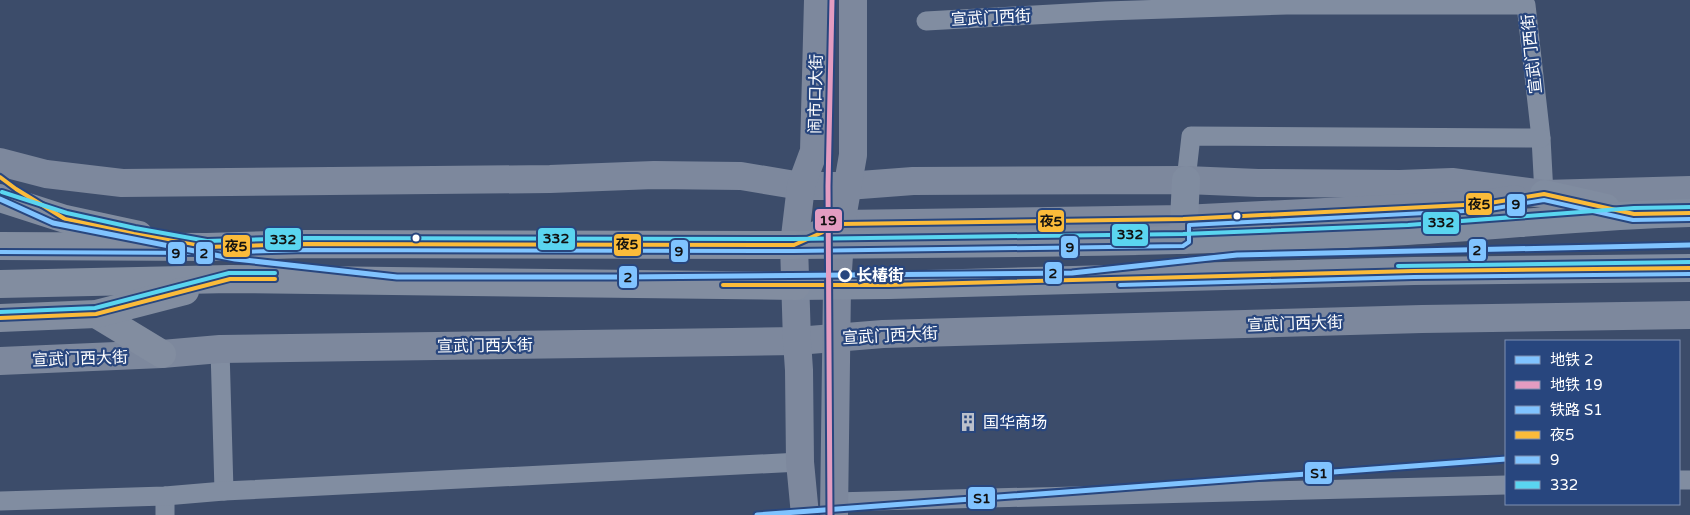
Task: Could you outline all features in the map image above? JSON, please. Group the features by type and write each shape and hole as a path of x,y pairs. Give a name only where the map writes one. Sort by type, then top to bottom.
{"highway":[{"path":"0,177 65,219"},
{"path":"0,198 65,219 207,247"},
{"path":"0,246 207,247 306,244 794,245"},
{"path":"0,318 96,314 230,279"},
{"path":"0,284 230,279 796,286"},
{"path":"96,314 162,354"}],"main road":[{"path":"1183,230 1186,180"},
{"path":"1544,194 1634,214"},
{"path":"794,245 841,234 1183,230 1408,231 1634,214 1690,213"},
{"path":"796,286 1405,271 1690,268"}],"street":[{"name":"闹市口大街","path":"796,286 794,245 801,186 814,151 818,0"},
{"path":"854,0 853,155 841,234 837,286 834,508 1505,485"},
{"name":"宣武门西街","path":"926,21 1030,7 1287,2 1526,5 1544,194"},
{"path":"1186,180 1192,136 1540,138"},
{"path":"0,162 46,174 122,183 550,179 654,175 741,176 801,186 847,186 913,181 1186,180 1400,184 1452,182 1544,194"},
{"path":"1183,230 1484,204 1544,194 1690,190"},
{"path":"796,286 800,462 805,515"},
{"name":"宣武门西大街","path":"0,361 162,354 220,349 796,341 883,334 1382,320 1690,315"},
{"path":"220,349 224,491"},
{"path":"0,501 165,496 224,491 800,462"},
{"path":"165,496 166,515"}],"metro line":[{"name":"19","path":"830,515 828,186 832,0"},
{"name":"2","path":"0,199 53,223 235,259 397,277 1072,273 1237,255 1690,245"}],"rail line":[{"name":"S1","path":"757,515 1505,459"}],"transit line":[{"name":"夜5","path":"0,177 65,219 207,247 306,244 794,245 841,224 1183,219 1484,204 1544,194 1634,214 1690,213"},
{"name":"332","path":"2,192 67,213 207,241 306,238 794,239 1183,234 1408,225 1634,208 1690,207"},
{"name":"9","path":"0,252 207,253 306,250 794,251 1183,246 1189,242 1189,225 1484,210 1544,200 1633,220 1690,219"},
{"name":"332","path":"1398,266 1690,262"},
{"name":"夜5","path":"723,285 889,285 1414,271 1690,268"},
{"name":"332","path":"0,312 95,308 229,273 275,273"},
{"name":"9","path":"1120,285 1414,277 1690,274"},
{"name":"夜5","path":"0,318 96,314 230,279 275,279"}],"place":[{"name":"长椿街","path":"845,275"},
{"name":"国华商场","path":"968,422"}]}
